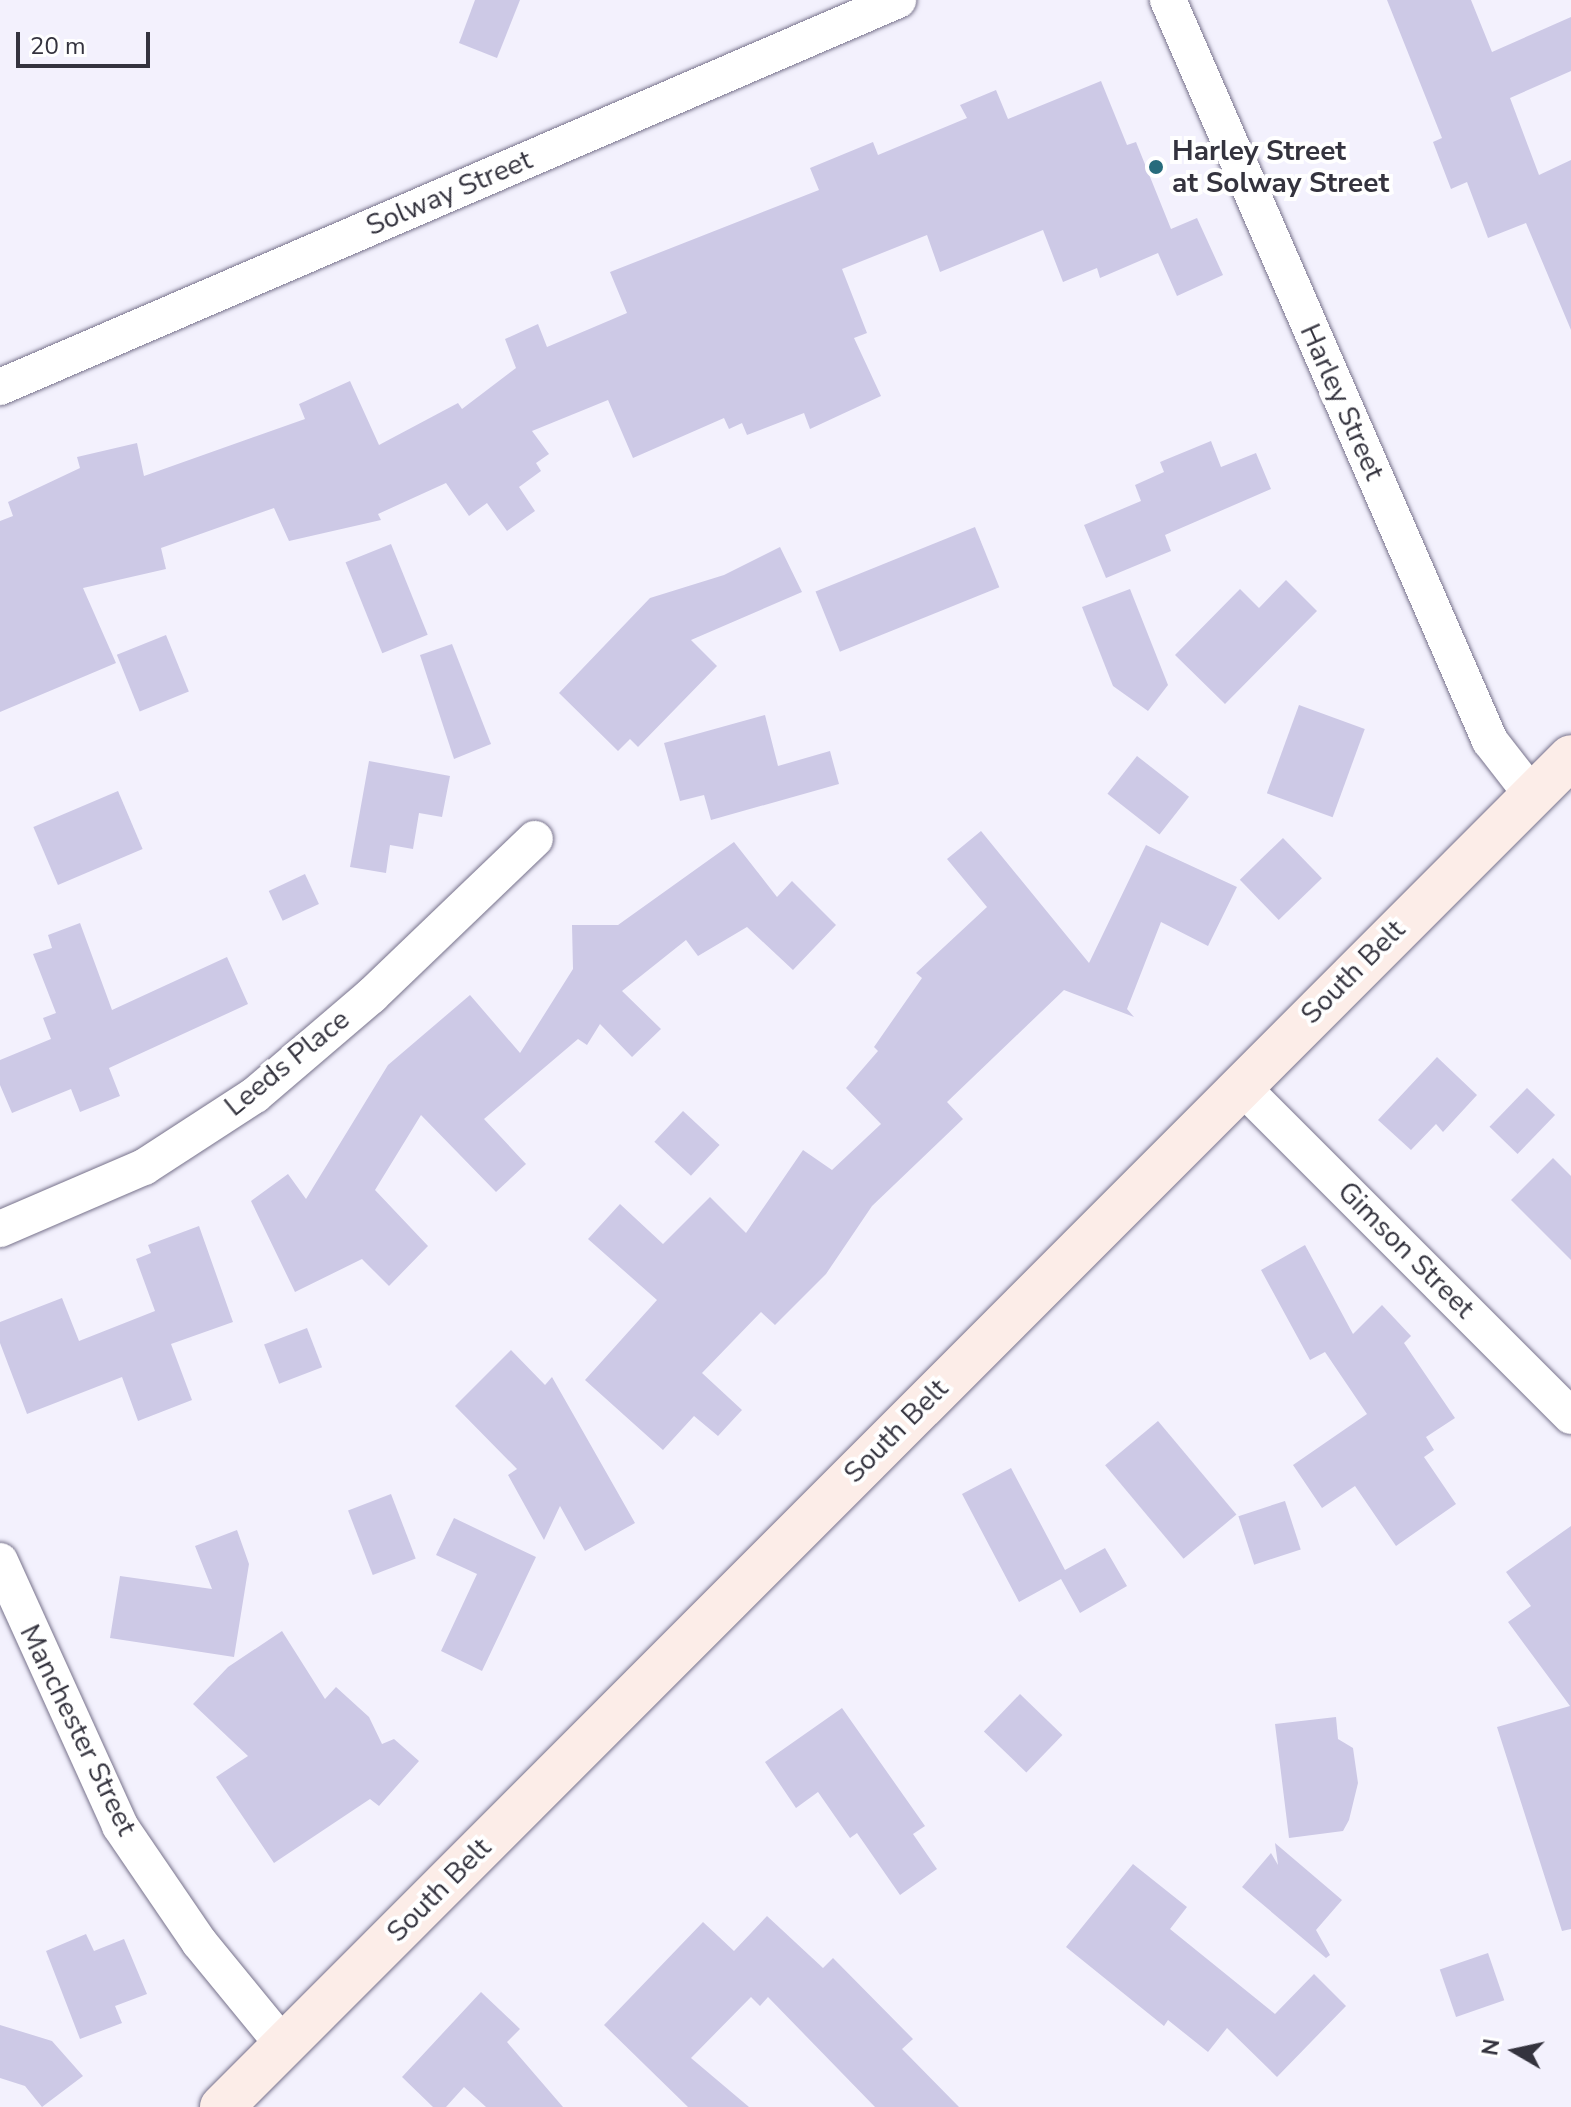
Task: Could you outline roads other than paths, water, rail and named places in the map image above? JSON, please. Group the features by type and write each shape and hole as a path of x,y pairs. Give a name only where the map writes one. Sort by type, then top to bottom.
{"street":[{"name":"Solway Street","path":"0,387 898,0"},
{"name":"Harley Street","path":"1168,0 1490,741 1532,795"},
{"name":"South Belt","path":"222,2107 1571,757"},
{"name":"Leeds Place","path":"0,1229 144,1167 255,1095 371,996 535,839"},
{"name":"Gimson Street","path":"1240,1085 1571,1416"},
{"name":"Manchester Street","path":"0,1561 120,1826 199,1942 284,2046"}],"place":[{"name":"Harley Street at Solway Street","path":"1156,167"}]}
